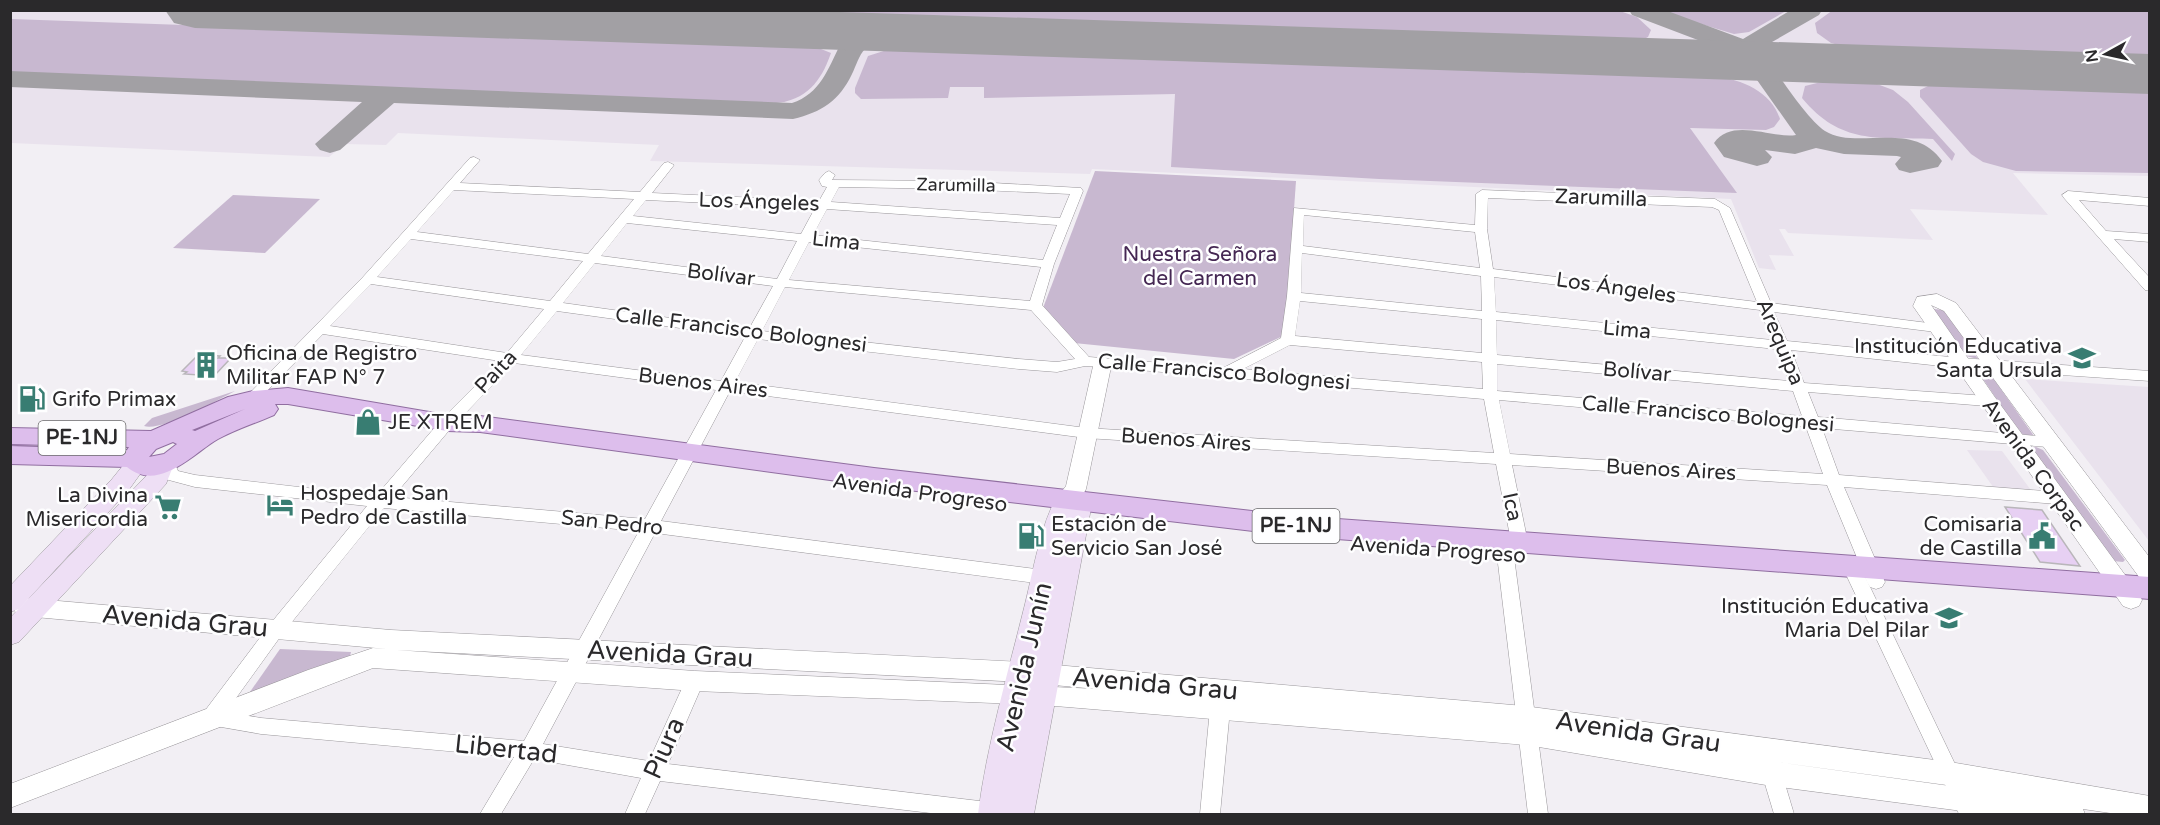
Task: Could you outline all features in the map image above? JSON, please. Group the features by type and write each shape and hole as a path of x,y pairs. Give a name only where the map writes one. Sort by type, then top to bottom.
{"main road":[{"name":"Avenida Progreso","path":"156,438 226,405 271,395 315,399 447,423 466,434 688,457 1073,504 1283,538 1512,549 2138,594"},
{"name":"Avenida Progreso","path":"189,446 239,419 269,407 315,399"},
{"name":"PE-1NJ","path":"10,436 156,438 180,434 189,438 189,446 181,455 165,463 148,466 136,461 10,455"},
{"path":"52,456 71,437"},
{"name":"PE-1NJ","path":"136,461 142,446 156,438"},
{"path":"10,604 120,485 136,461"},
{"path":"10,635 158,478 165,463"},
{"name":"Avenida Junín","path":"999,814 1018,683 1055,578 1073,504"},
{"name":"Avenida Junín","path":"1020,814 1045,685 1055,578"}],"street":[{"path":"251,399 368,280 474,160"},
{"name":"Paita","path":"211,718 277,628 380,502 447,423 511,358 668,165"},
{"name":"Zarumilla","path":"824,205 832,179 1077,191 1065,222"},
{"name":"Los Ángeles","path":"452,186 824,205 1065,222"},
{"name":"Zarumilla","path":"1482,194 1720,204"},
{"name":"Ica","path":"1482,194 1481,229 1490,317 1490,394 1502,460 1512,549 1526,725 1538,814"},
{"path":"2150,202 2068,195 2145,276 2150,287"},
{"name":"Arequipa","path":"1720,204 1799,387 1864,574 1965,806"},
{"path":"490,814 529,750 824,205"},
{"path":"1224,373 1288,339 1294,296 1299,210 1481,229"},
{"name":"Lima","path":"625,219 1048,264"},
{"path":"1065,222 1048,264 1035,306 1094,361"},
{"path":"2103,234 2150,238"},
{"name":"Bolívar","path":"407,235 781,283 1035,306"},
{"name":"Los Ángeles","path":"1297,249 1936,328"},
{"name":"Calle Francisco Bolognesi","path":"368,280 753,334 1019,364 1057,367 1094,361 1811,424 2048,442"},
{"name":"Lima","path":"1294,296 1960,363 2150,376"},
{"name":"Avenida Corpac","path":"2138,594 2057,498 1936,328 1922,306 1925,300 1937,299 1946,303 2150,575"},
{"name":"Buenos Aires","path":"320,329 511,358 1086,433 1833,480 2057,498"},
{"name":"Bolívar","path":"1288,339 1799,387 1987,401"},
{"name":"Avenida Junín","path":"1073,504 1086,433 1094,361"},
{"name":"San Pedro","path":"165,463 171,475 181,479 380,502 650,526 1055,578"},
{"name":"Avenida Grau","path":"10,604 391,639 583,650 1045,685 1526,725 1950,774 2150,808"},
{"name":"Avenida Grau","path":"211,718 373,658 695,681 1018,683"},
{"name":"Piura","path":"635,814 695,681"},
{"name":"Avenida Grau","path":"1045,685 1220,709 1526,725 1773,774 1965,806 2072,814"},
{"path":"1210,814 1220,709"},
{"path":"10,796 211,718"},
{"name":"Libertad","path":"211,718 261,726 529,750 653,771 999,814"},
{"path":"1773,774 1784,814"}],"shaded area":[{"path":"11,11 2149,11 2149,176 2013,173 2048,215 1910,209 1933,240 1788,233 1785,229 1779,229 1794,256 1769,255 1776,270 1759,268 1731,199 1092,169 1090,174 650,161 659,145 398,133 386,145 345,144 329,157 11,143"},
{"path":"2025,379 2149,387 2149,541"},
{"path":"1967,450 2002,451 2033,493 1996,491"}],"green space":[{"path":"1833,10 2149,11 2149,61 1862,51 1831,43 1817,33 1815,23"},
{"path":"605,11 1620,11 1637,17 1651,30 1648,37 1638,42 1615,44"},
{"path":"1658,11 1786,11 1749,32 1734,34"},
{"path":"11,19 816,47 831,53 822,73 811,88 796,98 776,103 11,72"},
{"path":"890,49 1715,76 1735,80 1754,88 1770,101 1780,119 1774,127 1766,130 1690,128 1737,193 1379,179 1171,167 1175,94 984,98 984,87 950,87 948,98 861,99 855,93 855,88 868,56"},
{"path":"1825,81 1869,81 1893,90 1908,102 1955,154 1952,161 1933,139 1877,138 1846,131 1831,124 1802,98 1805,86"},
{"path":"1930,85 2149,91 2149,173 2016,171 1983,162 1971,154 1920,97 1920,90"},
{"name":"Nuestra Señora del Carmen","path":"1095,171 1296,181 1285,335 1234,359 1074,343 1043,308"},
{"path":"233,195 320,199 265,253 173,248"},
{"path":"1933,309 1946,310 1978,359 1966,356"},
{"path":"1979,373 1991,375 2034,436 2020,434"},
{"path":"235,391 176,420 152,427 144,426 152,418"},
{"path":"2032,448 2043,450 2125,560 2123,562 2113,561"},
{"path":"280,649 351,652 349,661 245,699"}],"building":[{"name":"Oficina de Registro Militar FAP N° 7","path":"198,355 231,358 214,376 184,374 187,372 182,371"},
{"name":"Comisaria de Castilla","path":"2005,507 2042,510 2080,566 2040,562"}],"taxiway":[{"path":"1641,10 1750,51"},
{"path":"1750,51 1754,42 1810,10"},
{"path":"841,32 850,38 853,45"},
{"path":"853,45 863,38 886,33"},
{"path":"388,94 793,111 807,107 825,95 831,88 853,45"},
{"path":"1750,51 1795,115 1816,138 1844,146 1903,148 1916,152 1927,161 1910,164"},
{"path":"10,79 388,94"},
{"path":"330,144 388,94"},
{"path":"1757,157 1734,151 1729,143 1749,139 1795,145 1805,143 1813,137"}],"runway":[{"path":"195,10 2150,74"}],"place":[{"name":"Institución Educativa Santa Ursula","path":"2082,358"},
{"name":"Oficina de Registro Militar FAP N° 7","path":"206,365"},
{"name":"Grifo Primax","path":"32,399"},
{"name":"JE XTREM","path":"368,422"},
{"name":"Hospedaje San Pedro de Castilla","path":"280,505"},
{"name":"La Divina Misericordia","path":"168,507"},
{"name":"Estación de Servicio San José","path":"1031,536"},
{"name":"Comisaria de Castilla","path":"2042,536"},
{"name":"Institución Educativa Maria Del Pilar","path":"1949,618"}]}
